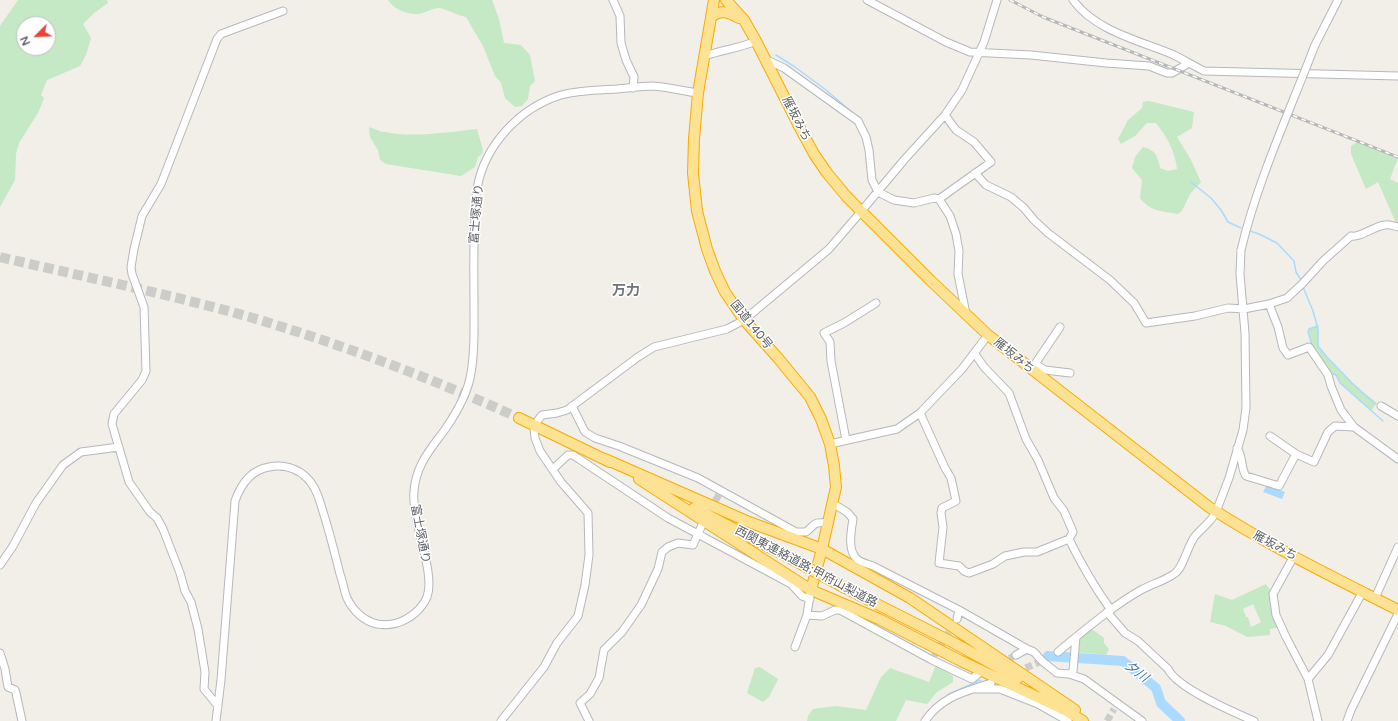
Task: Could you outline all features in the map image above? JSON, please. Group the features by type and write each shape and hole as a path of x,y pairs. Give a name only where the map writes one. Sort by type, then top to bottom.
{"highway":[{"name":"国道140号","path":"714,0 698,93 694,153 694,179 697,211 707,249 725,292 744,320 810,397 821,419 830,444 836,488 810,594"},
{"name":"雁坂みち","path":"726,0 744,20 814,154 827,173 861,212 988,335 1033,367 1216,512 1362,593 1398,610"},
{"path":"712,16 724,11 744,20"},
{"name":"西関東連絡道路;甲府山梨道路","path":"519,418 605,459 845,588 954,643 1026,682 1091,721"},
{"path":"605,459 748,522 822,549 910,598 1074,710"},
{"path":"635,476 810,594 879,619 961,661 1067,711 1083,721"}],"street":[{"path":"613,0 620,16 621,43 626,60 634,77 633,88"},
{"path":"867,0 946,42 970,52 1031,55 1106,64 1149,66 1167,73 1172,73 1189,63"},
{"path":"538,420 542,416 567,410 638,357 654,347 727,328 744,320 829,249 944,115 962,90 984,42 997,0"},
{"path":"1073,0 1084,12 1101,24 1125,36 1175,56 1204,71 1398,76"},
{"path":"1058,652 1109,611 1151,584 1174,574 1181,568 1185,555 1195,536 1214,517 1229,478 1243,430 1246,408 1244,309 1240,274 1241,250 1258,188 1315,45 1338,0"},
{"path":"218,706 204,689 204,665 198,629 191,602 185,591 180,573 163,529 157,518 150,512 129,482 112,419 114,414 142,380 146,371 144,307 132,274 131,267 142,216 161,184 217,39 221,34 283,11"},
{"path":"705,56 756,41"},
{"path":"765,59 784,68 858,121 866,137 872,180 878,192 894,200 914,203 934,198 939,199 991,162 974,142 956,130 944,115"},
{"name":"富士塚通り","path":"216,721 235,501 242,485 256,472 276,465 289,467 297,470 313,485 318,495 348,599 360,615 370,622 391,625 412,616 427,596 429,580 416,520 413,500 414,489 421,463 458,410 471,374 474,350 473,245 477,190 484,165 508,128 532,109 545,102 574,92 652,86 698,93"},
{"path":"975,173 986,185 1011,197 1048,233 1110,280 1134,303 1146,324 1228,308 1244,309 1269,304 1287,298 1350,236 1358,236 1370,229 1385,224 1398,227"},
{"path":"939,199 950,216 956,234 959,252 958,274 966,315"},
{"path":"846,440 831,361 830,342 824,333 844,323 876,303"},
{"path":"1269,304 1278,327 1283,348 1288,355 1309,347 1328,375 1341,410 1354,426 1398,459"},
{"path":"1060,327 1033,367 1070,373"},
{"path":"830,444 897,429 920,413 975,354 988,335"},
{"path":"920,413 951,478 956,501 942,508 940,513 943,527 939,563 960,566 964,571 969,573 993,564 1005,556 1024,552 1037,552 1069,539 1073,532 1064,511 1054,498 1038,460 1026,440 1009,393 984,367 975,354"},
{"path":"572,406 585,432 595,438 619,446 698,478 796,532 806,532 813,524 817,522 828,523"},
{"path":"1381,406 1398,416"},
{"path":"1270,436 1296,454 1314,462 1328,432 1335,426 1354,426"},
{"path":"501,721 544,667 557,643 578,616 585,585 589,555 588,513 561,482 540,451 535,438 534,428"},
{"path":"0,565 13,546 36,503 63,465 81,452 119,447"},
{"path":"1237,448 1241,454 1243,472 1246,476 1279,486 1296,454"},
{"path":"553,469 568,455 573,455 668,518 791,584 802,596 810,594 807,615 794,648"},
{"path":"832,503 847,512 853,519 851,537 852,551 854,556 859,560 959,610 1031,651 1057,673 1069,674 1084,679 1116,706 1142,721"},
{"path":"589,721 580,703 590,694 599,678 604,650 622,632 640,605 658,569 662,552 668,547 678,543 693,545 702,525"},
{"path":"1069,539 1089,580 1125,633 1138,641 1168,669 1170,674 1179,682 1222,706 1254,721"},
{"path":"1375,598 1398,548"},
{"path":"1294,556 1273,594 1273,601 1276,615 1308,679 1318,721"},
{"path":"1308,679 1328,655 1362,593"},
{"path":"807,615 822,616 835,610 840,610 972,679 978,673"},
{"path":"957,619 959,610"},
{"path":"1347,721 1398,614"},
{"path":"1069,674 1073,670 1076,636"},
{"path":"1016,655 1031,651"},
{"path":"0,653 5,669 8,687 15,690 16,693 22,721"},
{"path":"925,721 943,703 954,696 991,683"},
{"path":"974,689 1000,689 1038,704 1068,721"}],"green space":[{"path":"18,0 107,0 108,3 93,14 83,24 91,38 86,55 80,66 47,80 41,95 44,98 39,111 19,143 16,154 15,180 0,207 0,26"},
{"path":"388,0 492,0 499,19 504,43 521,45 530,55 535,81 530,86 528,99 522,106 515,107 505,98 501,83 495,76 483,46 466,17 439,8 423,13 410,14 397,9"},
{"path":"1149,101 1194,112 1192,128 1177,137 1191,160 1201,182 1190,194 1182,211 1178,214 1157,210 1144,203 1140,198 1142,180 1132,168 1135,157 1143,147 1156,154 1160,168 1168,171 1177,169 1170,144 1156,123 1147,123 1135,136 1121,144 1118,139 1128,120 1142,108 1143,102"},
{"path":"370,127 381,132 396,134 431,134 477,129 483,150 482,154 478,157 475,167 461,176 386,164 380,160 378,150 370,137"},
{"path":"1357,142 1398,158 1390,179 1398,183 1398,224 1396,223 1378,182 1366,189 1351,154 1351,146"},
{"path":"1318,326 1318,346 1331,362 1377,403 1371,411 1340,383 1336,375 1327,370 1319,359 1312,346 1309,333 1309,329"},
{"path":"1266,584 1273,594 1281,627 1270,629 1270,635 1247,637 1226,626 1210,622 1215,594 1232,600","holes":["1253,604 1261,622 1251,627 1248,617 1246,617 1243,609"]},
{"path":"1089,627 1104,638 1104,643 1109,649 1106,655 1075,652 1076,637"},
{"path":"936,665 953,676 953,682 937,692 927,704 906,700 896,721 807,721 808,716 813,709 835,706 866,710 881,677 890,668 929,682"},
{"path":"760,667 778,679 769,697 763,702 747,693 755,668"}],"water":[{"path":"1267,485 1285,492 1282,499 1263,492"}],"waterway":[{"path":"776,55 826,90 861,120"},
{"path":"1191,182 1211,198 1221,210 1228,222 1241,228"},
{"path":"1250,231 1277,243 1294,261 1296,272 1301,280"},
{"path":"1303,287 1313,311 1318,329 1318,346 1352,383 1375,404"},
{"path":"1312,345 1308,332 1309,329 1318,326"},
{"path":"1330,373 1336,375 1340,383 1383,421"},
{"name":"夕川","path":"1048,656 1123,661 1156,688 1161,703 1180,721"},
{"name":"夕川","path":"946,697 949,694 981,680"}],"tunnel":[{"path":"0,257 190,301 287,328 388,364 519,418"},
{"path":"710,510 721,491"},
{"path":"934,656 957,619"},
{"path":"1000,663 1016,655"},
{"path":"1016,672 1042,661"},
{"path":"1107,721 1114,709"}],"railway":[{"path":"1010,0 1043,17 1398,157"}],"district":[{"name":"万力","path":"626,291"}]}
